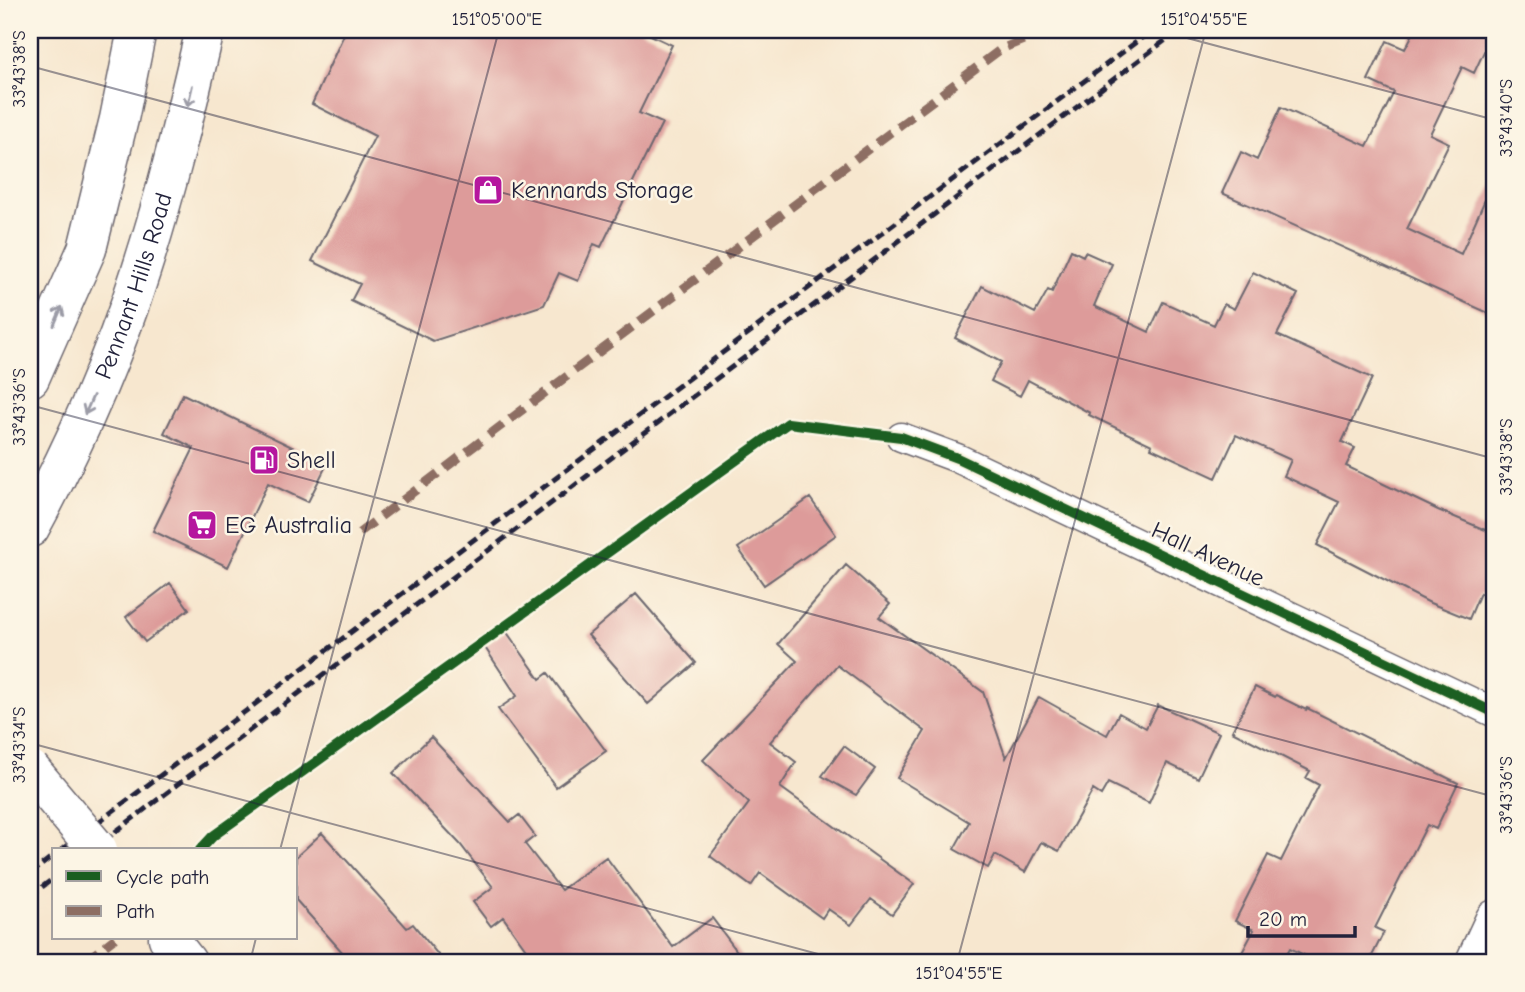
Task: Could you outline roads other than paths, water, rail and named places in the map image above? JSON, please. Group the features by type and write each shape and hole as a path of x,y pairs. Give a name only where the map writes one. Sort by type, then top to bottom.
{"main road":[{"path":"30,378 87,248 119,120 137,30"},
{"name":"Pennant Hills Road","path":"30,528 106,366 141,273 178,144 205,30"},
{"path":"30,769 96,848"},
{"path":"1475,962 1495,919"}],"street":[{"name":"Hall Avenue","path":"901,438 957,458 1495,713"}],"railway":[{"path":"64,848 1152,30"},
{"path":"94,848 1179,30"},
{"path":"30,874 52,857"},
{"path":"30,896 52,880"}],"place":[{"name":"Kennards Storage","path":"488,190"},
{"name":"Shell","path":"264,460"},
{"name":"EG Australia","path":"202,525"}]}
